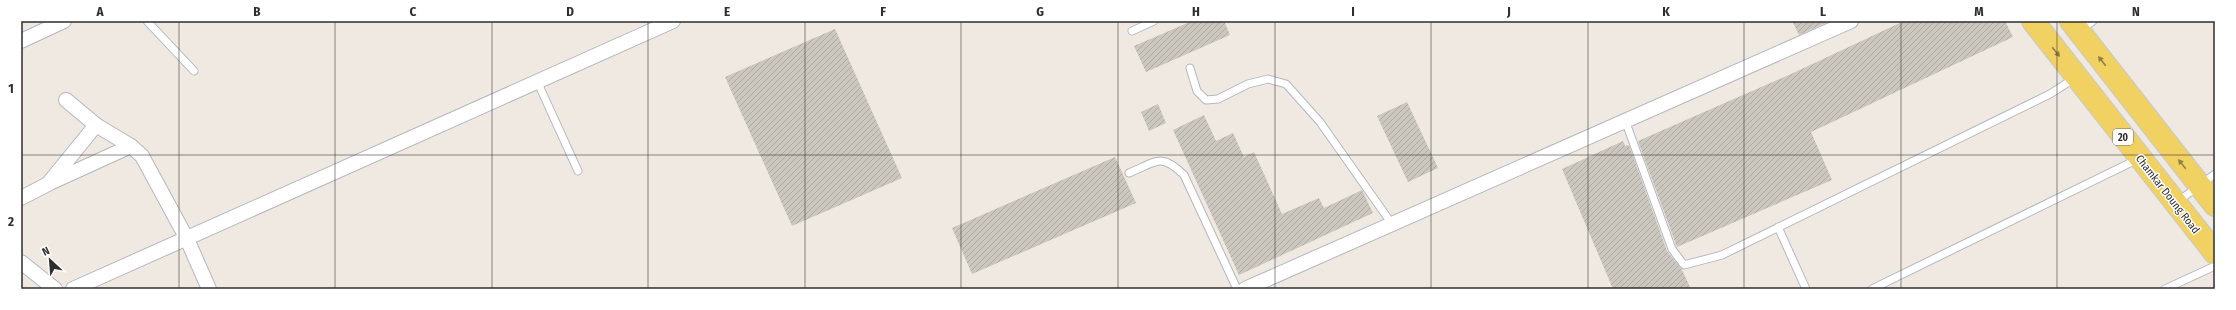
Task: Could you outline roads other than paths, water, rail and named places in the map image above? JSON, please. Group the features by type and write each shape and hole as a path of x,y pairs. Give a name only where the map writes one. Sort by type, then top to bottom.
{"main road":[{"name":"Chamkar Doung Road","path":"2032,21 2215,253"},
{"path":"2081,25 2207,180 2215,205"}],"street":[{"path":"21,41 64,21"},
{"path":"73,289 188,239 673,21"},
{"path":"1245,289 1851,21"},
{"path":"66,100 96,125 130,146 142,156 188,239 209,289"},
{"path":"48,184 96,125"},
{"path":"21,198 130,146"},
{"path":"21,262 55,289"}],"lane":[{"path":"146,21 194,71"},
{"path":"1132,31 1154,21"},
{"path":"1190,68 1197,91 1206,100 1218,98 1248,84 1268,78 1286,84 1320,122 1392,224"},
{"path":"1625,120 1672,249 1684,265 1722,255 2050,94 2076,77"},
{"path":"537,81 578,171"},
{"path":"1872,289 2140,158"},
{"path":"1129,173 1162,160 1172,163 1184,175 1237,289"},
{"path":"2176,203 2207,180"},
{"path":"1778,227 1806,289"},
{"path":"2165,289 2215,266"}]}
